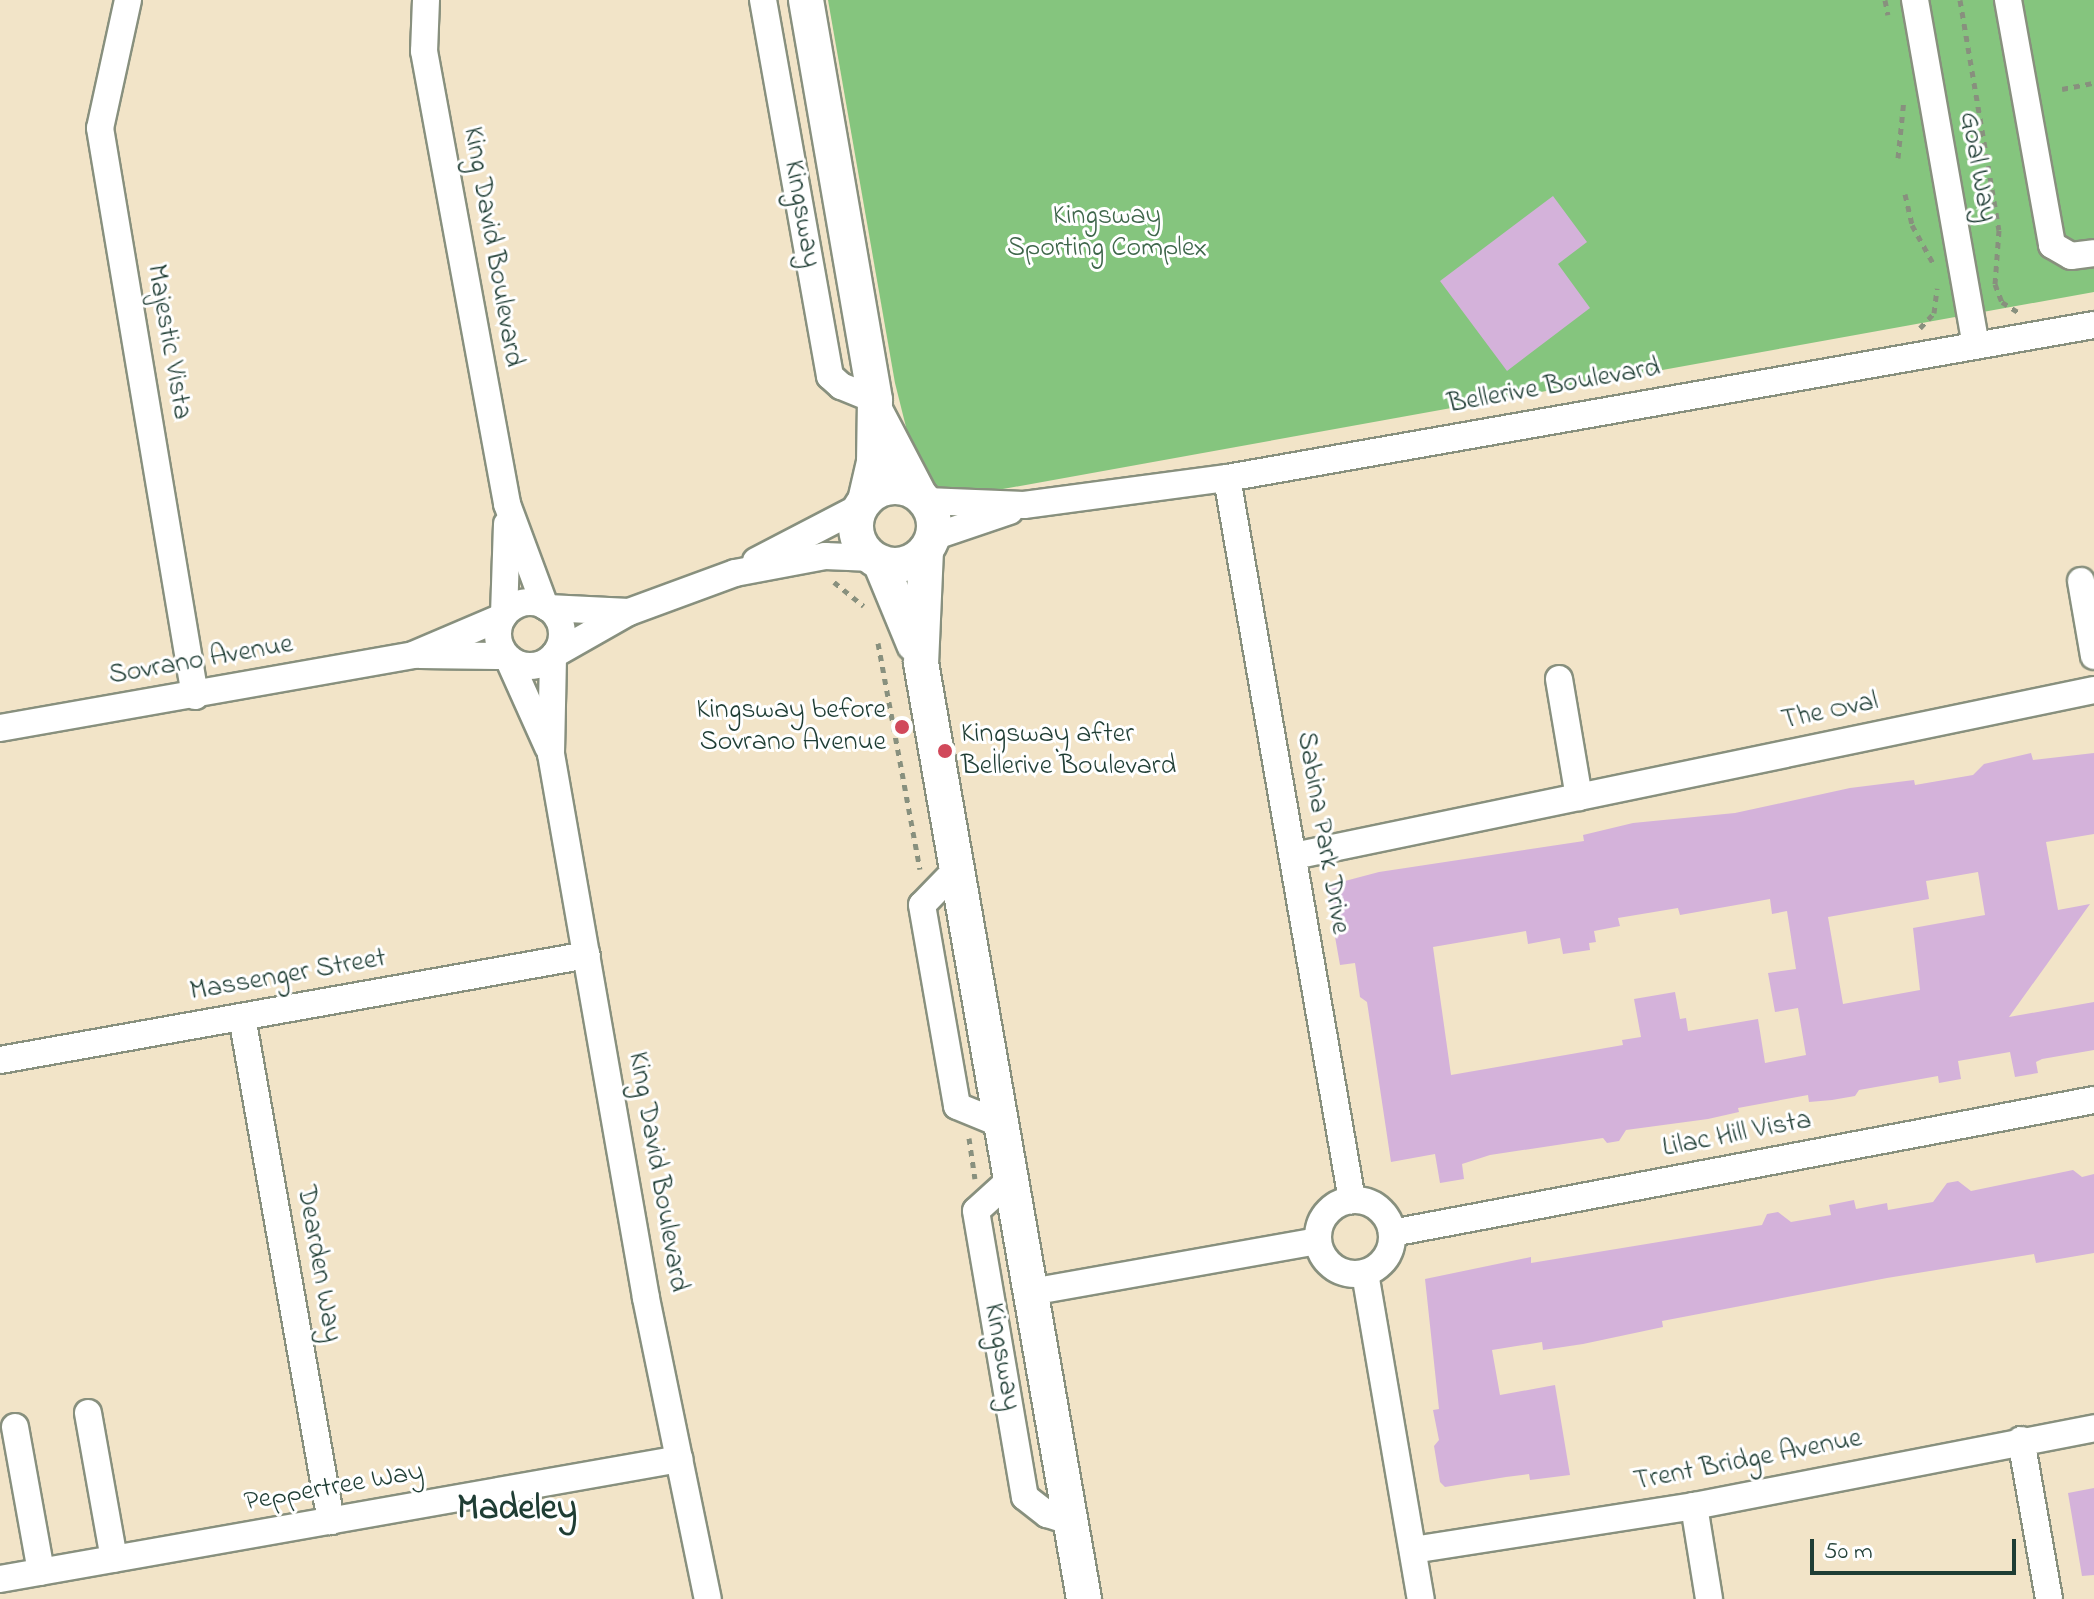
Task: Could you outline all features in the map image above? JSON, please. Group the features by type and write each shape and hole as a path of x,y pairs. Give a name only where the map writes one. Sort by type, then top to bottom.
{"main road":[{"name":"Kingsway","path":"806,0 876,406 863,503 856,530 876,560 921,663"},
{"name":"Kingsway","path":"876,406 934,518 921,663 1084,1599"},
{"path":"863,503 892,486 923,497"},
{"path":"876,560 900,565 930,544"}],"street":[{"name":"Majestic Vista","path":"128,0 100,128 195,696"},
{"name":"King David Boulevard","path":"426,0 424,51 507,504 547,607"},
{"name":"Kingsway","path":"763,0 830,376 876,406"},
{"name":"Goal Way","path":"1915,0 1976,345"},
{"path":"2008,0 2052,245 2071,256 2094,253"},
{"name":"Bellerive Boulevard","path":"923,497 1024,505 1227,478 2094,325"},
{"name":"Sabina Park Drive","path":"1227,478 1352,1200"},
{"path":"629,612 523,603 503,616 497,634 507,657 530,667 629,612 735,573 863,503"},
{"name":"King David Boulevard","path":"503,616 507,504"},
{"name":"Bellerive Boulevard","path":"930,544 1024,505"},
{"path":"735,573 825,556 876,560"},
{"path":"2081,581 2094,656"},
{"path":"547,607 561,629 554,655"},
{"name":"Sovrano Avenue","path":"413,655 503,616"},
{"name":"Sovrano Avenue","path":"0,728 195,696 413,655 507,657"},
{"name":"King David Boulevard","path":"554,655 551,754 679,1459 708,1599"},
{"name":"King David Boulevard","path":"507,657 551,754"},
{"path":"1559,679 1579,797"},
{"name":"The Oval","path":"1294,856 2094,690"},
{"path":"955,871 922,905 957,1106 1001,1124"},
{"name":"Massenger Street","path":"0,1060 587,955"},
{"name":"Dearden Way","path":"242,1017 331,1521"},
{"name":"Lilac Hill Vista","path":"1392,1233 2094,1100"},
{"path":"980,1207 1011,1179"},
{"path":"1352,1200 1377,1207 1392,1233 1385,1258 1365,1273 1339,1270 1321,1253 1318,1241 1324,1216 1352,1200"},
{"name":"Kingsway","path":"980,1207 976,1211 1025,1497 1047,1514 1071,1522"},
{"path":"1031,1292 1318,1241"},
{"path":"1365,1273 1421,1599"},
{"path":"88,1413 114,1559"},
{"path":"15,1427 41,1572"},
{"name":"Trent Bridge Avenue","path":"1413,1550 1694,1506 2094,1428"},
{"path":"2021,1440 2049,1599"},
{"name":"Peppertree Way","path":"0,1579 679,1459"},
{"path":"1694,1506 1709,1599"}],"path":[{"path":"1885,0 1891,31"},
{"path":"1960,0 1999,230 1995,284 2008,308 2032,313"},
{"path":"2062,89 2094,83"},
{"path":"1898,158 1902,85"},
{"path":"1905,194 1912,225 1935,273"},
{"path":"1912,332 1934,313 1937,281"},
{"path":"964,1109 980,1207"}],"green space":[{"name":"Kingsway Sporting Complex","path":"828,0 2094,0 2094,292 942,500 913,455 895,383"}],"building":[{"path":"1553,196 1587,242 1558,264 1590,308 1507,371 1440,281"},
{"path":"2031,753 2033,760 2094,753 2094,834 2046,842 2058,910 2090,904 2009,1017 2094,1002 2094,1050 2042,1059 2036,1062 2038,1073 2015,1077 2010,1052 1958,1061 1961,1079 1939,1083 1938,1076 1859,1090 1855,1096 1832,1100 1809,1102 1808,1095 1738,1108 1739,1112 1708,1119 1626,1130 1619,1141 1607,1143 1603,1138 1490,1155 1462,1164 1464,1179 1440,1183 1435,1154 1391,1162 1367,1002 1360,997 1355,963 1340,965 1326,886 1379,872 1584,841 1583,835 1633,823 1735,813 1850,788 1914,780 1915,785 1973,775 1984,764","holes":["1978,872 1985,915 1913,928 1920,990 1843,1004 1828,917 1929,899 1926,881","1770,899 1772,914 1787,911 1796,969 1768,973 1775,1012 1798,1008 1806,1055 1765,1063 1758,1019 1688,1031 1686,1018 1680,1019 1675,992 1634,999 1641,1037 1622,1040 1623,1045 1451,1075 1433,947 1526,931 1528,944 1560,938 1563,954 1590,950 1589,943 1596,942 1594,931 1620,926 1618,918 1678,908 1680,915"]},
{"path":"2073,1170 2082,1177 2094,1174 2094,1253 2036,1263 2034,1254 1887,1278 1662,1321 1663,1327 1583,1344 1543,1350 1542,1342 1492,1350 1500,1395 1555,1385 1570,1475 1530,1480 1529,1474 1445,1487 1440,1482 1434,1446 1439,1440 1433,1410 1439,1409 1425,1279 1531,1257 1531,1263 1762,1225 1767,1214 1778,1212 1791,1222 1831,1215 1829,1205 1854,1200 1856,1209 1887,1203 1888,1210 1933,1202 1947,1183 1958,1181 1971,1191"},
{"path":"2094,1488 2094,1575 2082,1576 2068,1493"}],"place":[{"name":"Kingsway before Sovrano Avenue","path":"902,727"},
{"name":"Kingsway after Bellerive Boulevard","path":"945,751"}],"district":[{"name":"Madeley","path":"517,1510"}]}
